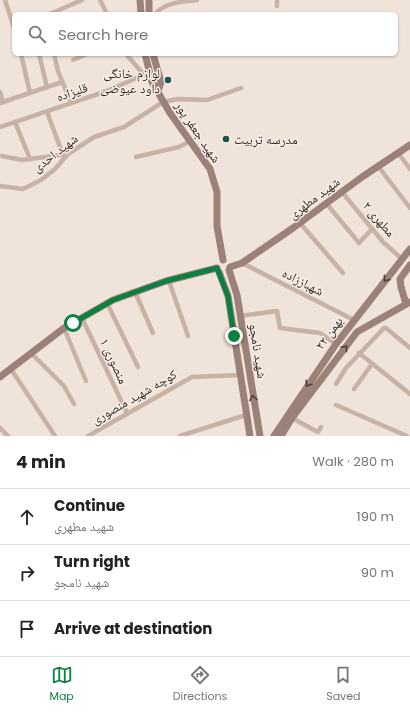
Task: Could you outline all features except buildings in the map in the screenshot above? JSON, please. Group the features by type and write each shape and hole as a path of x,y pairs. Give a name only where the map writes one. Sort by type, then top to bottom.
{"street":[{"path":"5,0 12,22"},
{"path":"55,12 82,0"},
{"path":"100,0 106,12"},
{"path":"140,0 141,12"},
{"path":"149,0 149,12"},
{"path":"156,12 171,3 197,0"},
{"path":"277,0 277,6"},
{"path":"21,56 30,94"},
{"path":"40,56 47,87"},
{"path":"55,56 62,82 71,104"},
{"path":"73,60 82,56"},
{"path":"128,56 147,74"},
{"name":"شهید جعفر پور","path":"146,56 147,74 164,102 210,169 217,192 217,226 223,260"},
{"name":"شهید جعفر پور","path":"154,56 160,82 158,91"},
{"name":"قلیزاده","path":"0,127 71,104 147,74"},
{"path":"0,92 1,103 62,82"},
{"path":"164,102 178,99 207,100 241,88"},
{"name":"شهید احدی","path":"0,186 23,189 41,180 55,169 66,154 94,137 124,127 164,102"},
{"path":"2,156 22,160 66,154 47,112"},
{"path":"15,122 30,159"},
{"path":"136,157 179,147 190,141"},
{"name":"شهید مطهری","path":"230,268 242,263 378,166 410,145"},
{"path":"398,153 410,169"},
{"path":"378,166 410,208"},
{"name":"مطهری ۲","path":"342,192 383,242 402,259"},
{"path":"326,203 359,243 372,229"},
{"path":"300,223 343,273"},
{"name":"۲۲ بهمن","path":"274,436 336,344 410,249"},
{"path":"0,377 64,328 113,300 169,281 218,270 226,273 230,268 229,263 226,260 219,262 217,265 218,270"},
{"name":"شهباززاده","path":"242,263 354,320"},
{"name":"۲۲ بهمن","path":"281,436 292,418 357,332 408,303 401,287 400,279 410,265"},
{"name":"شهید نامجو","path":"230,268 237,295 260,436"},
{"name":"شهید نامجو","path":"218,270 228,296 250,436"},
{"path":"169,281 188,336"},
{"path":"135,292 153,333"},
{"path":"107,303 138,367"},
{"path":"240,316 278,311 280,328 320,333 336,344"},
{"name":"منصوری ۱","path":"82,318 127,414"},
{"path":"354,320 363,329"},
{"path":"64,328 86,381"},
{"path":"336,384 346,368 384,328 410,348"},
{"path":"31,353 64,386 74,404"},
{"path":"359,353 410,394"},
{"path":"354,389 372,364"},
{"path":"10,369 54,436"},
{"name":"کوچه شهید منصوری","path":"88,436 192,377 240,375"},
{"path":"336,405 407,436"},
{"path":"180,436 246,415"},
{"path":"292,418 318,432 321,427"},
{"path":"0,428 8,436"}],"place":[{"name":"لوازم خانگی داود عیوضی","path":"168,80"},
{"name":"مدرسه تربیت","path":"226,139"}],"route":[{"path":"73,323 113,300 166,281 203,273 217,268 228,296 234,336"}]}
